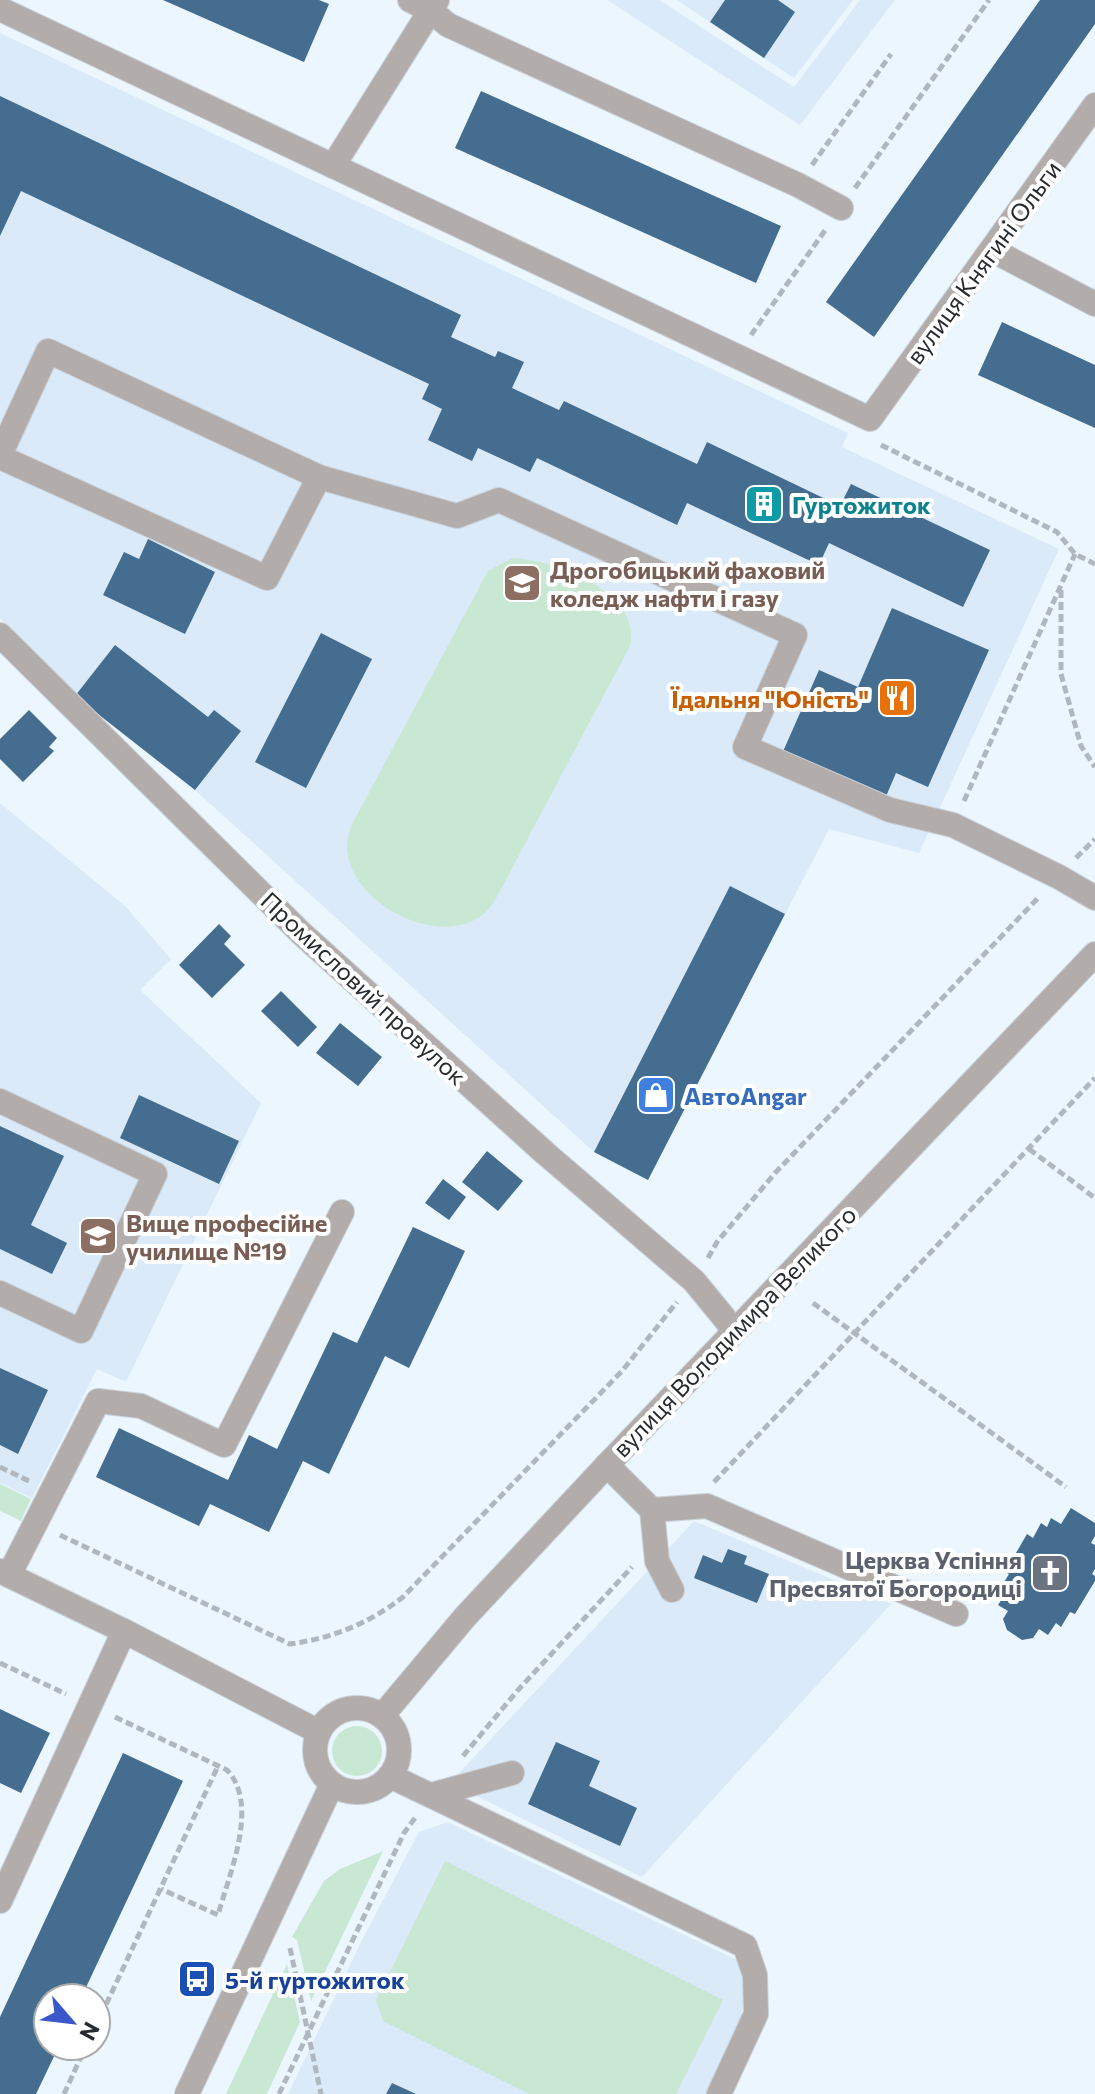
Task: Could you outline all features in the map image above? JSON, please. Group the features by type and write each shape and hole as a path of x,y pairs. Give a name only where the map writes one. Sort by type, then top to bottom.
{"street":[{"path":"333,166 425,3 448,25 798,185 841,208"},
{"path":"0,9 736,356 873,430"},
{"name":"вулиця Княгині Ольги","path":"873,430 992,250 1095,105"},
{"path":"992,250 1095,304"},
{"path":"319,477 267,578 0,456 48,351 319,477 457,516 499,500 795,635 745,747 890,810 953,825 1095,898"},
{"name":"Промисловий провулок","path":"0,635 301,933 545,1153 694,1281 735,1331"},
{"name":"вулиця Володимира Великого","path":"382,1716 465,1617 607,1465 1095,954"},
{"path":"0,1101 155,1174 81,1331 0,1293"},
{"path":"319,1732 4,1573 36,1523 98,1401 141,1406 224,1445 342,1212"},
{"path":"607,1465 652,1510 657,1561 672,1590"},
{"path":"652,1510 707,1506 956,1614"},
{"path":"0,1901 124,1631"},
{"path":"367,1709 382,1716 390,1723 398,1744 395,1766 390,1776 382,1784 363,1791 342,1789 332,1784 317,1765 314,1748 319,1732 328,1719 342,1710 367,1709"},
{"path":"431,1795 512,1773"},
{"path":"390,1776 745,1946 755,1975 756,2014 719,2094"},
{"path":"187,2094 332,1784"}],"path":[{"path":"736,356 989,0"},
{"path":"798,185 891,54"},
{"path":"873,430 1057,532 1075,554 1095,564"},
{"path":"953,825 1075,554"},
{"path":"1061,585 1061,674 1081,746 1095,767"},
{"path":"36,1523 290,1644 323,1639 379,1615 403,1597 622,1371 694,1281 717,1242 776,1172 1095,839"},
{"path":"1029,1149 1095,1198"},
{"path":"813,1303 1066,1487"},
{"path":"112,1992 218,1766 227,1770 238,1781 243,1800 242,1824 218,1915 161,1889"},
{"path":"290,1948 321,2094"},
{"path":"64,2094 79,2062"}],"shaded area":[{"path":"607,0 659,0 794,87 860,0 895,0 800,125"},
{"path":"677,0 853,0 794,78"},
{"name":"Дрогобицький фаховий коледж нафти і газу","path":"0,33 848,433 842,447 1059,549 919,853 829,829 648,1180 594,1152 195,790 75,696 0,618"},
{"name":"Вище професійне училище №19","path":"0,803 126,907 171,959 140,990 261,1103 126,1382 97,1369 32,1498 0,1483"},
{"path":"694,1521 891,1604 642,1877 450,1783"},
{"path":"448,1822 737,1960 747,1983 739,2029 708,2094 288,2094 362,1940 419,1832"}],"green space":[{"path":"512,558 571,572 609,595 623,610 630,627 630,646 494,902 483,915 462,925 441,927 418,923 396,914 361,884 351,865 347,845 351,826 488,571"},
{"path":"0,1484 31,1499 21,1521 0,1511"},
{"path":"357,1726 375,1733 382,1751 375,1769 357,1776 339,1769 332,1751 339,1733"},
{"path":"383,1851 311,2001 297,1940 292,1937 324,1881 340,1869"},
{"path":"445,1861 723,2000 676,2094 529,2094 383,2021 376,2000"},
{"path":"287,1964 300,2022 267,2094 226,2094"}],"building":[{"path":"163,0 319,0 329,4 304,62"},
{"path":"725,0 778,0 795,12 764,58 710,22"},
{"path":"1040,0 1095,0 1095,24 874,337 826,302"},
{"path":"481,91 781,226 756,283 455,148"},
{"path":"0,96 461,315 451,337 495,357 498,351 524,362 512,388 559,410 564,401 697,464 707,442 840,506 851,484 990,550 963,607 829,543 819,565 687,503 677,525 537,458 530,472 478,448 472,461 428,440 442,409 422,399 429,384 21,191 0,236"},
{"path":"1002,322 1095,365 1095,428 978,375"},
{"path":"148,539 215,572 185,634 103,595 124,552 139,559"},
{"path":"892,608 989,650 928,787 896,773 884,801 781,756 819,670 858,687"},
{"path":"321,633 372,659 306,788 255,762"},
{"path":"115,645 208,717 214,710 241,731 195,790 75,696"},
{"path":"29,710 57,738 49,747 54,751 23,782 0,759 0,739"},
{"path":"730,886 785,914 648,1180 594,1152"},
{"path":"219,924 231,936 224,944 245,965 212,998 179,965"},
{"path":"281,991 317,1027 298,1047 261,1011"},
{"path":"340,1023 382,1057 358,1086 316,1053"},
{"path":"139,1095 239,1141 219,1184 120,1138"},
{"path":"0,1126 64,1156 31,1225 67,1243 52,1274 0,1249"},
{"path":"487,1151 523,1181 498,1211 462,1182"},
{"path":"443,1179 466,1197 449,1220 425,1203"},
{"path":"413,1227 465,1251 409,1368 385,1356 329,1474 303,1461 269,1532 210,1504 199,1526 96,1477 119,1428 228,1480 249,1435 277,1449 333,1332 357,1343"},
{"path":"0,1368 48,1390 18,1454 0,1445"},
{"name":"Церква Успіння Пресвятої Богородиці","path":"1071,1508 1095,1523 1095,1536 1091,1543 1095,1545 1095,1569 1092,1574 1095,1581 1075,1614 1070,1612 1061,1627 1056,1623 1048,1635 1039,1629 1033,1638 1022,1640 1007,1630 1003,1619 1008,1611 998,1605 1006,1593 1000,1589 1009,1574 1005,1572 1027,1534 1033,1538 1041,1523 1047,1527 1051,1518 1061,1524"},
{"path":"728,1549 747,1556 744,1564 769,1574 757,1603 694,1578 703,1555 722,1563"},
{"path":"0,1709 50,1733 21,1793 0,1783"},
{"path":"556,1742 600,1761 589,1786 637,1808 620,1846 528,1804"},
{"path":"123,1753 183,1781 89,1982 32,1982 32,2062 51,2062 36,2094 0,2094 0,2017"},
{"path":"392,2083 416,2094 386,2094"}],"place":[{"name":"Гуртожиток","path":"764,504"},
{"name":"Дрогобицький фаховий коледж нафти і газу","path":"522,583"},
{"name":"Їдальня \"Юність\"","path":"897,698"},
{"name":"АвтоAngar","path":"656,1095"},
{"name":"Вище професійне училище №19","path":"98,1236"},
{"name":"Церква Успіння Пресвятої Богородиці","path":"1050,1573"},
{"name":"5-й гуртожиток","path":"197,1979"}]}
